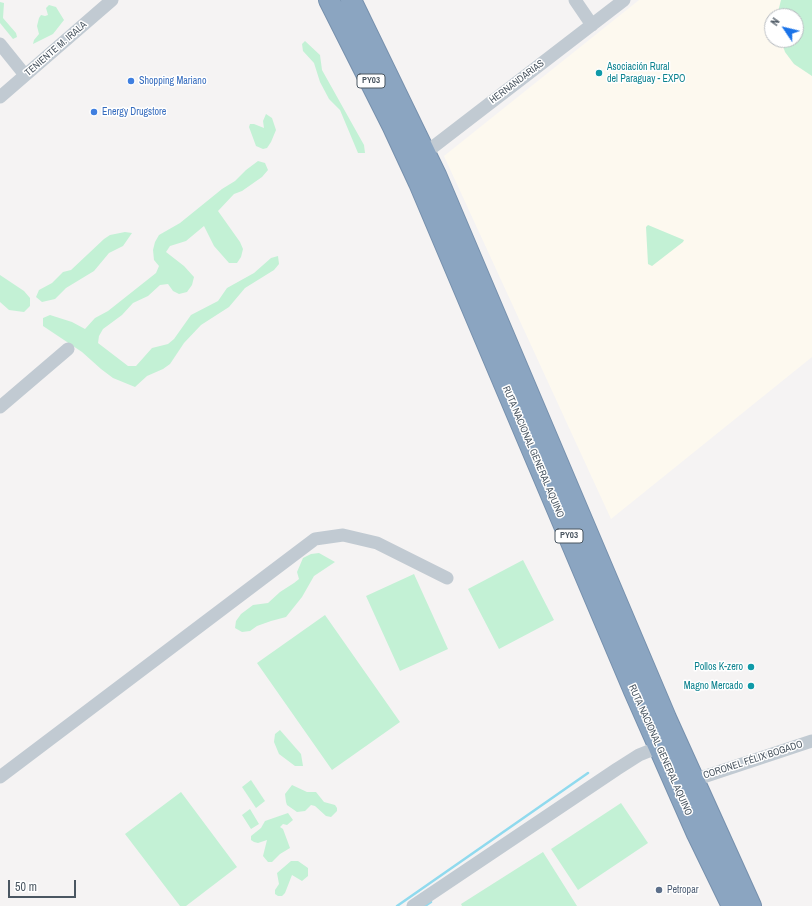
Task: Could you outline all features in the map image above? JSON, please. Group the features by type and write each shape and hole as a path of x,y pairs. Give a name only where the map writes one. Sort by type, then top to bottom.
{"highway":[{"name":"RUTA NACIONAL GENERAL AQUINO","path":"329,0 418,158 751,906"},
{"name":"RUTA NACIONAL GENERAL AQUINO","path":"351,0 418,158 659,747 732,906"}],"street":[{"name":"TENIENTE M. IRALA","path":"0,97 112,0"},
{"path":"575,0 592,25"},
{"name":"HERNANDARIAS","path":"418,158 624,0"},
{"path":"0,44 26,75"},
{"path":"0,407 68,349"},
{"path":"0,777 315,539 343,535 377,543 447,578"},
{"name":"CORONEL FÉLIX BOGADO","path":"694,780 812,741"},
{"path":"413,906 617,769 639,755 659,747"}],"shaded area":[{"name":"Asociación Rural del Paraguay - EXPO","path":"639,0 812,0 812,357 611,519 444,156"}],"green space":[{"path":"781,0 812,0 812,76 794,64 784,48 804,48 804,8 779,8"},
{"path":"0,2 4,3 3,18 16,33 17,37 13,39 0,23"},
{"path":"49,5 56,7 64,20 53,34 33,44 34,40 39,34 37,26 39,18 41,15 48,15 46,8"},
{"path":"305,41 320,55 322,70 364,145 365,153 358,153 340,110 329,99 320,82 314,63 303,51 302,44"},
{"path":"266,114 272,118 276,130 267,148 263,149 256,146 249,127 250,124 254,124 264,128 263,121"},
{"path":"258,161 265,163 268,170 262,177 242,191 234,194 218,211 240,242 243,249 241,257 237,263 229,263 214,246 204,226 186,241 170,246 166,252 184,266 194,277 192,285 187,292 179,294 173,291 168,284 160,285 148,296 133,303 122,315 103,329 99,336 98,343 128,366 136,366 152,348 168,344 174,339 191,315 218,301 227,288 254,273 271,258 278,256 279,264 274,270 245,288 229,307 201,325 184,343 170,364 147,376 135,387 113,378 82,352 43,326 43,318 50,315 72,322 85,329 95,318 108,311 156,273 159,266 154,260 153,250 159,235 180,223 222,189 235,181"},
{"path":"648,225 684,240 652,266 648,264 646,227"},
{"path":"125,232 132,233 123,246 109,253 94,271 66,288 55,299 42,302 36,297 39,290 52,283 63,272 71,270 104,239 110,235"},
{"path":"0,275 24,291 30,298 30,306 24,312 9,310 0,302"},
{"path":"319,553 335,562 314,576 302,597 286,617 257,626 250,631 242,632 235,628 236,621 241,614 253,605 268,603 280,592 299,579 297,572 303,558 311,554"},
{"path":"523,560 554,620 499,649 468,589"},
{"path":"414,574 448,649 400,671 366,596"},
{"path":"325,615 400,722 332,770 257,663"},
{"path":"280,730 301,754 303,766 295,766 279,754 274,742 275,734"},
{"path":"251,780 265,801 256,808 242,787"},
{"path":"292,785 307,792 316,792 324,802 335,805 337,811 331,817 326,816 315,806 311,805 305,811 297,812 287,805 286,802 285,794"},
{"path":"181,792 237,867 186,906 180,906 125,834"},
{"path":"621,803 648,843 578,890 551,849"},
{"path":"250,809 259,824 251,829 242,815"},
{"path":"288,813 293,820 287,825 283,824 280,827 283,829 290,848 280,854 272,862 268,862 263,856 267,840 258,843 254,842 251,840 251,836 261,828 265,821"},
{"path":"543,852 577,906 462,906 461,904"},
{"path":"291,861 298,861 308,868 308,876 302,881 292,875 285,893 282,896 278,896 275,894 275,890 279,884 277,873"}],"waterway":[{"path":"397,906 588,773"},
{"path":"425,906 431,902"}],"place":[{"name":"Asociación Rural del Paraguay - EXPO","path":"599,73"},
{"name":"Shopping Mariano","path":"131,81"},
{"name":"Energy Drugstore","path":"94,112"},
{"name":"Pollos K-zero","path":"751,667"},
{"name":"Magno Mercado","path":"751,686"},
{"name":"Petropar","path":"659,890"}]}
